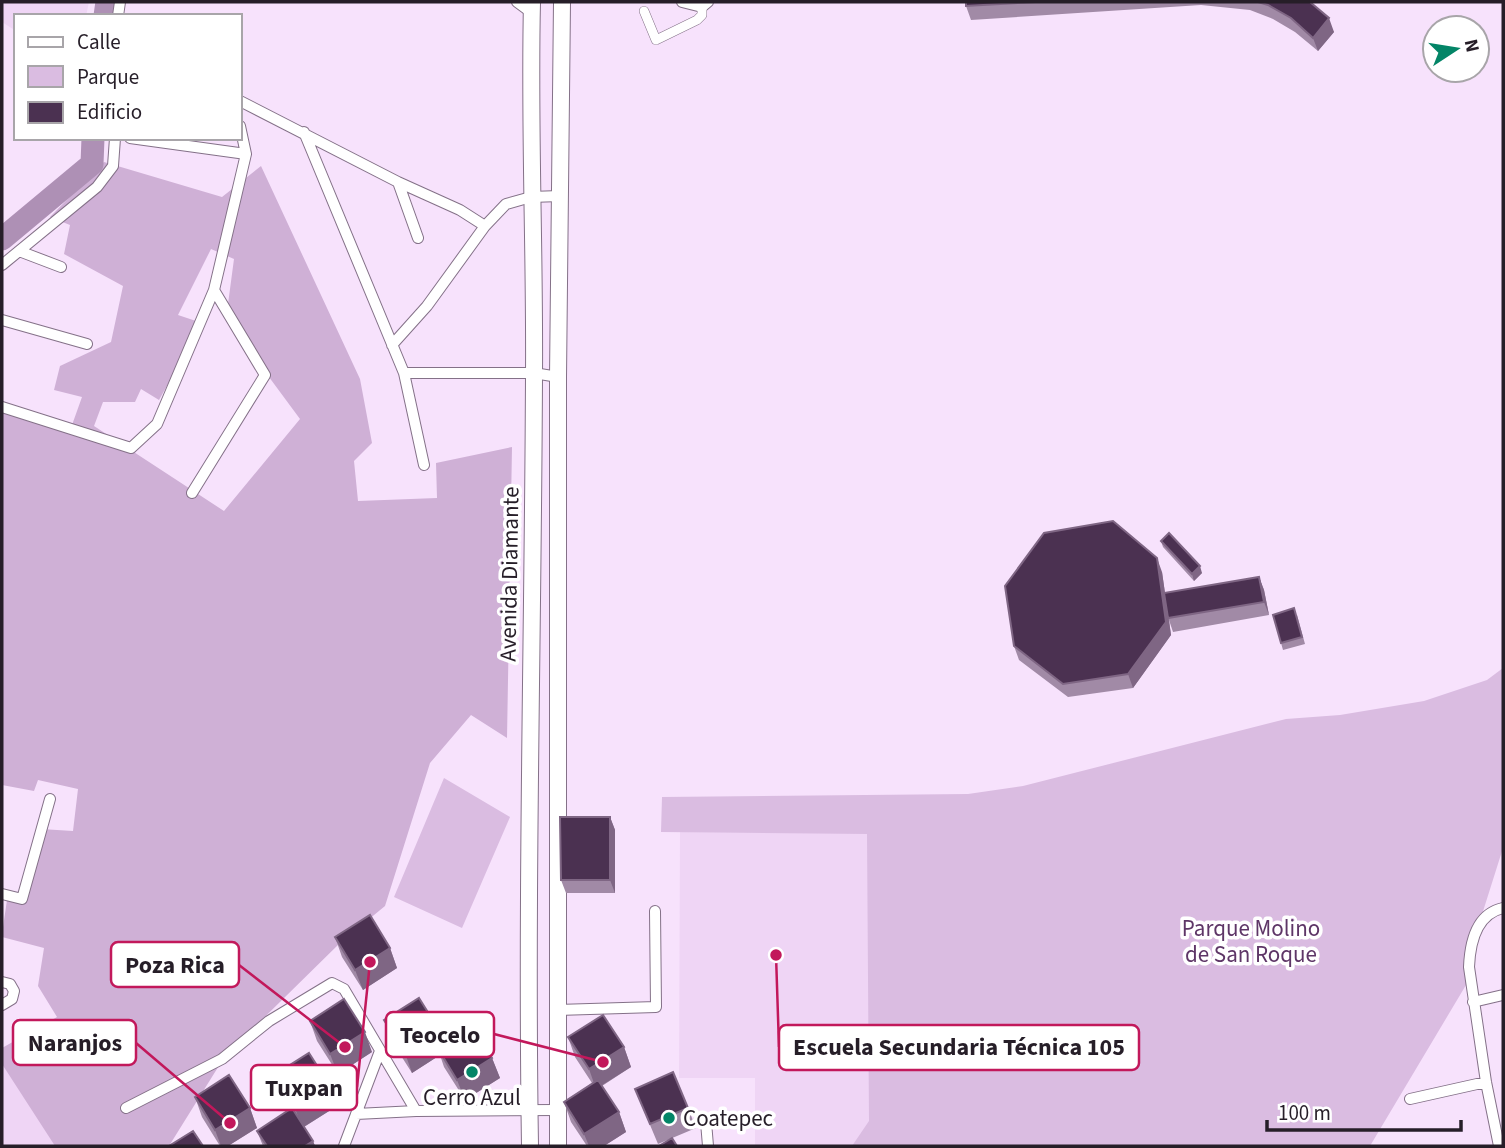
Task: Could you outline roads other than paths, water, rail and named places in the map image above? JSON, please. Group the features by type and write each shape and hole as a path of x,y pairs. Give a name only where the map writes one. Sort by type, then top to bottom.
{"main road":[{"name":"Avenida Diamante","path":"558,1146 558,377 562,2"},
{"name":"Avenida Diamante","path":"530,1146 529,816 534,373 532,7"},
{"path":"530,945 558,944"}],"street":[{"path":"517,2 532,7"},
{"path":"645,11 656,40 702,15 705,5 682,2"},
{"path":"242,102 398,182 460,210 485,226"},
{"path":"304,132 404,373 424,465"},
{"path":"2,407 131,448 157,424 214,290 246,153 242,134"},
{"path":"2,265 97,187 113,166 115,140"},
{"path":"145,140 246,153"},
{"path":"398,182 418,238"},
{"path":"392,345 427,306 485,226 506,204 531,197 560,196"},
{"path":"19,251 61,267"},
{"path":"192,493 265,374 214,290"},
{"path":"2,320 87,344"},
{"path":"404,373 534,373 558,377"},
{"path":"2,894 22,899 50,799"},
{"path":"1499,1146 1486,1082 1469,967 1470,949 1485,916 1503,908"},
{"path":"557,1010 656,1007 655,911"},
{"path":"2,982 10,984 14,991 12,999 2,1005"},
{"path":"126,1108 222,1059 269,1021 332,983 344,989 416,1111"},
{"path":"1473,1002 1503,995"},
{"path":"344,1146 380,1051"},
{"path":"1410,1099 1486,1082"},
{"path":"1490,1099 1503,1096"},
{"path":"356,1114 558,1110"},
{"path":"706,1122 708,1146"}],"waterway":[{"path":"105,14 107,2"},
{"path":"2,239 92,164 93,140"}],"place":[{"name":"Escuela Secundaria Técnica 105","path":"776,955"},
{"name":"Tuxpan","path":"370,962"},
{"name":"Poza Rica","path":"345,1047"},
{"name":"Teocelo","path":"603,1062"},
{"name":"Cerro Azul","path":"472,1072"},
{"name":"Coatepec","path":"669,1118"},
{"name":"Naranjos","path":"230,1123"}],"park label":[{"name":"Parque Molino de San Roque","path":"1251,941"}]}
